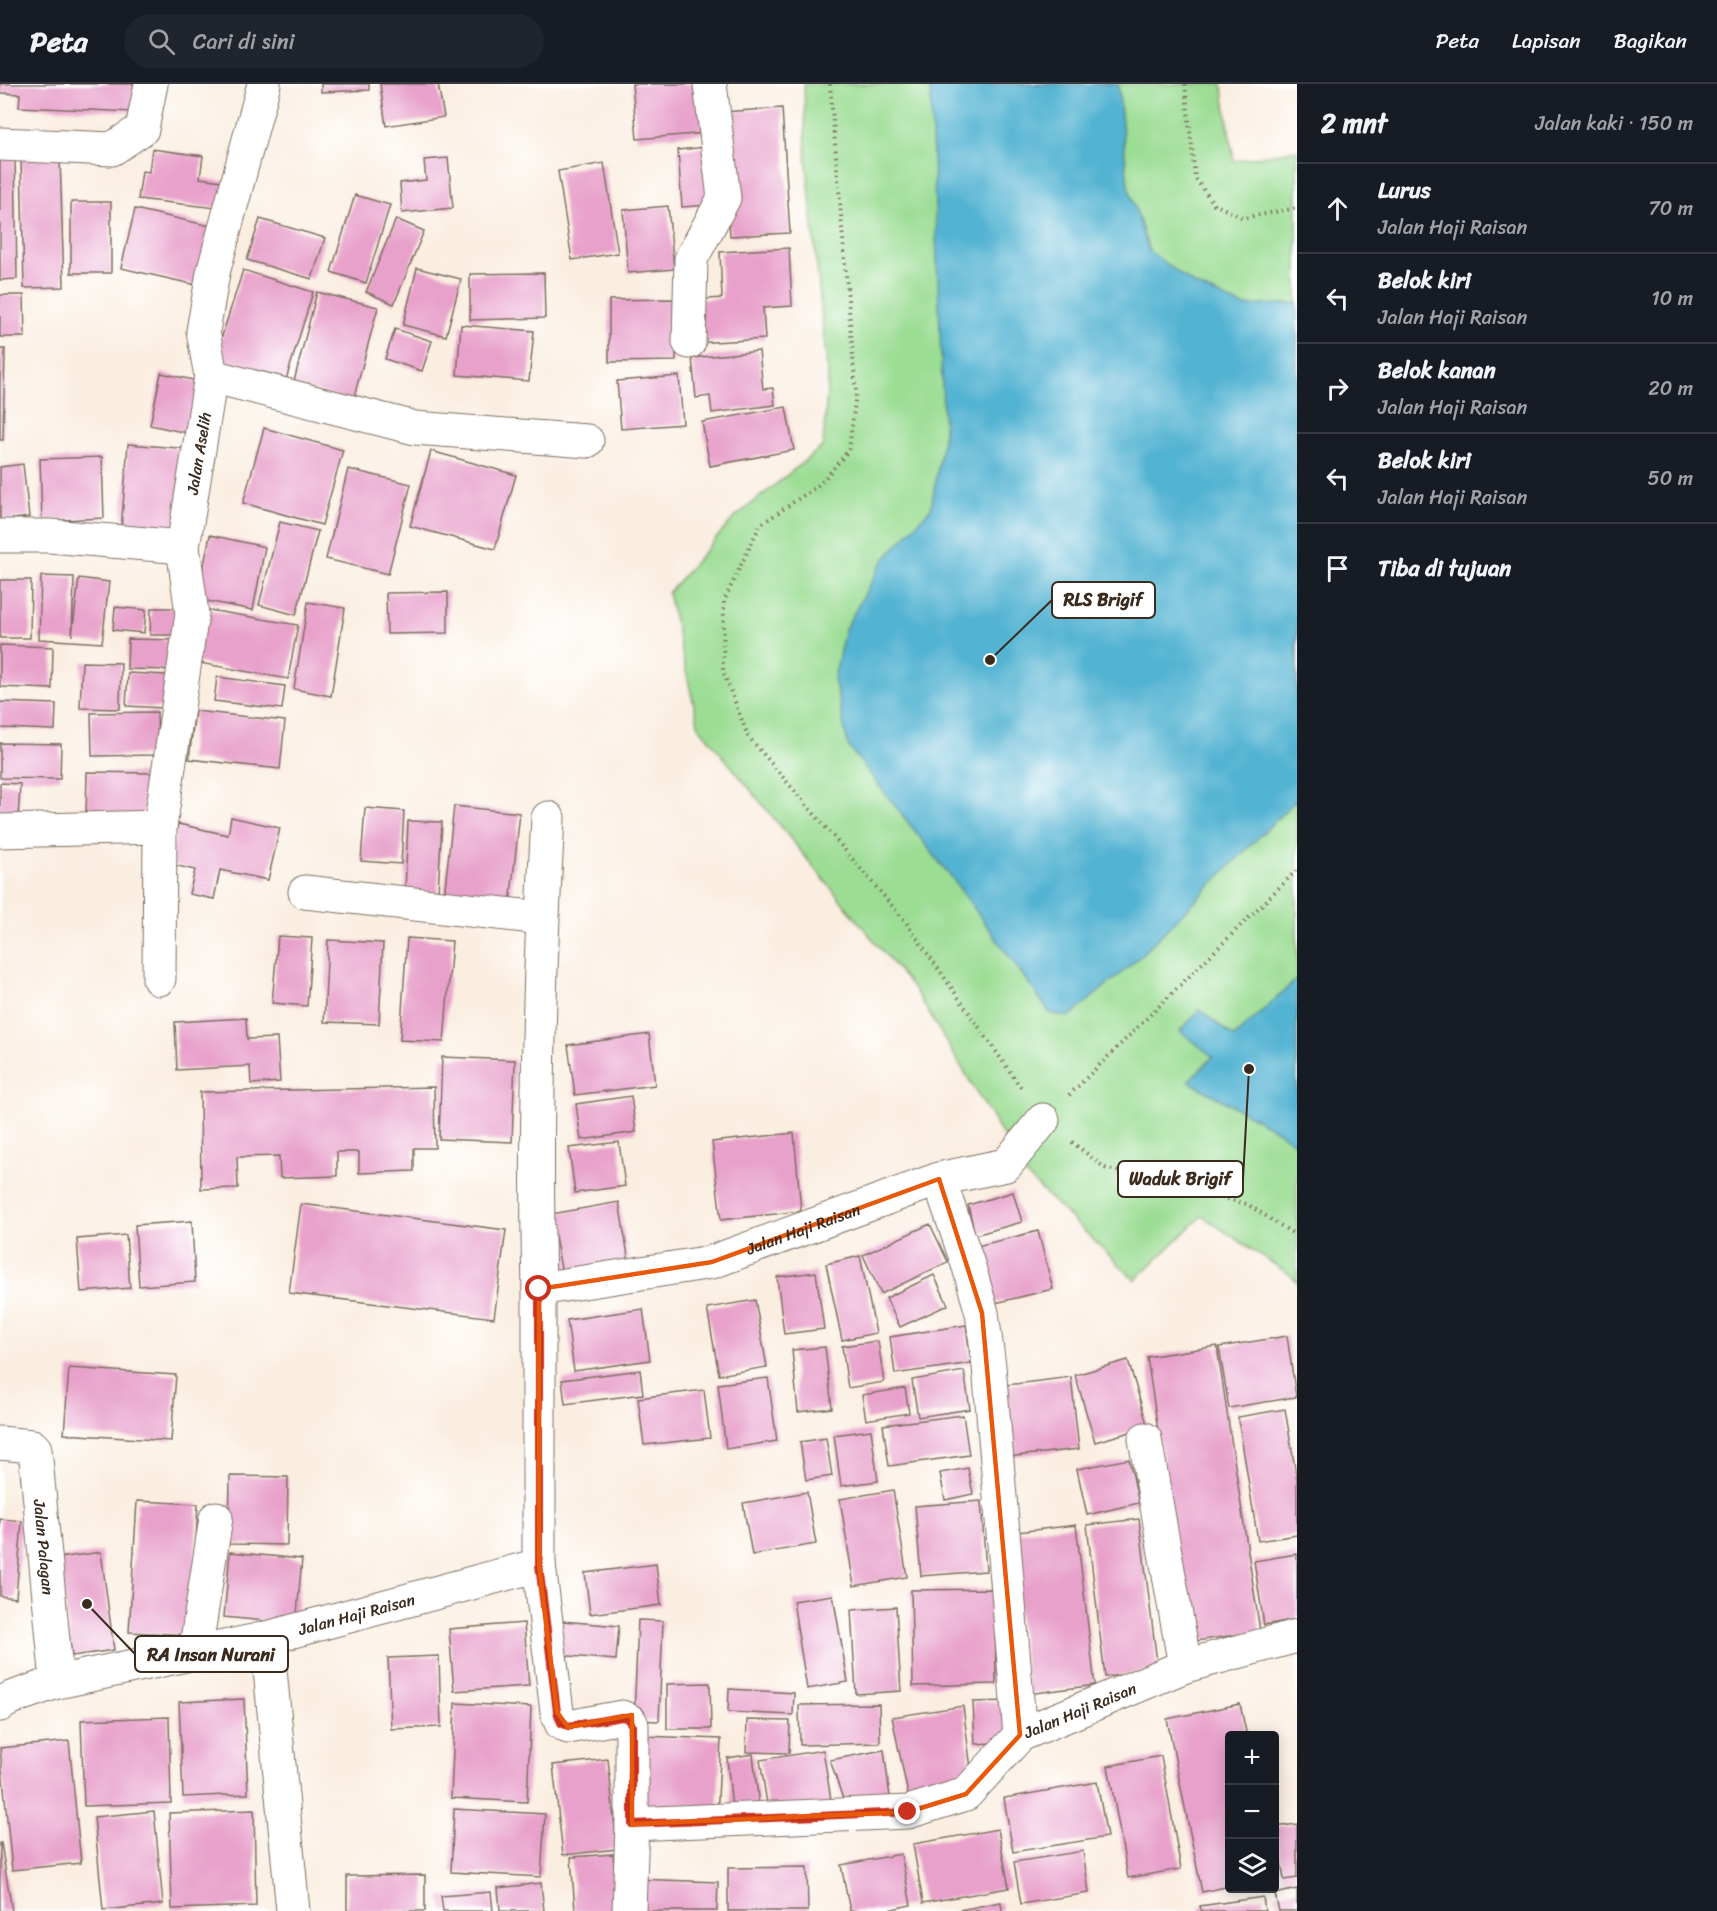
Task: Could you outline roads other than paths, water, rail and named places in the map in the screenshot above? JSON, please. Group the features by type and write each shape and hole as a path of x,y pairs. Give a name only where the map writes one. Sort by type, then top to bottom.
{"street":[{"path":"0,144 112,148 142,129 151,84"},
{"name":"Jalan Aselih","path":"159,979 160,827 192,614 183,547 211,376 203,331 213,273 264,84"},
{"path":"689,342 691,260 724,198 710,84"},
{"path":"211,376 415,428 587,441"},
{"path":"0,536 50,536 183,547"},
{"path":"548,818 542,918 537,1217 539,1565 557,1712 561,1723 568,1726 622,1717 630,1721 632,1725 629,1911"},
{"path":"0,831 160,827"},
{"path":"305,892 542,918"},
{"name":"Jalan Haji Raisan","path":"539,1289 711,1262 939,1179 1006,1165 1043,1120"},
{"path":"939,1179 982,1313 989,1366 1020,1735"},
{"path":"1145,1439 1185,1666"},
{"name":"Jalan Palagan","path":"0,1443 32,1446 35,1449 57,1682"},
{"path":"195,1653 216,1518"},
{"name":"Jalan Haji Raisan","path":"0,1706 11,1698 57,1682 267,1638 539,1565"},
{"name":"Jalan Haji Raisan","path":"632,1824 908,1812 966,1794 1020,1735 1185,1666 1297,1636"},
{"path":"267,1638 293,1911"}],"water":[{"path":"930,84 1118,84 1128,185 1149,251 1195,285 1243,306 1297,303 1297,799 1133,963 1069,1017 1050,1013 955,882 848,746 834,678 845,629 883,561 931,508 944,433"},
{"path":"1297,979 1297,1145 1274,1129 1188,1081 1213,1057 1180,1031 1200,1010 1234,1037"}],"place":[{"name":"RLS Brigif","path":"990,660"},
{"name":"Waduk Brigif","path":"1249,1069"},
{"name":"RA Insan Nurani","path":"87,1604"}]}
